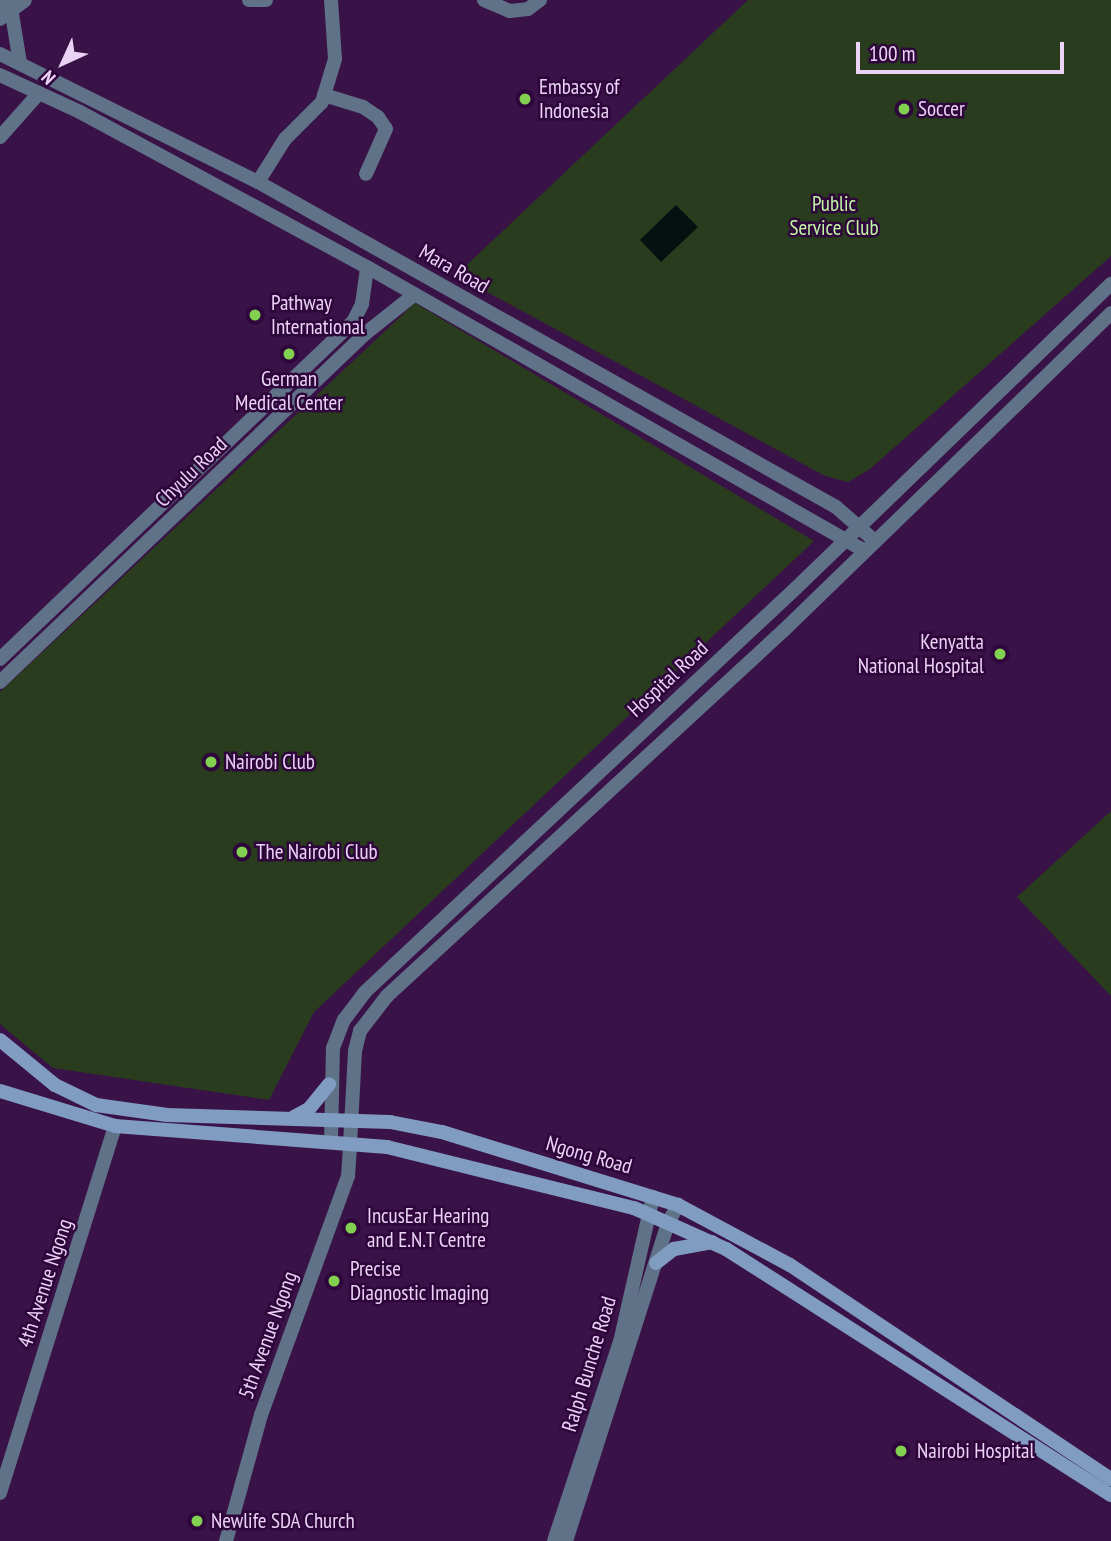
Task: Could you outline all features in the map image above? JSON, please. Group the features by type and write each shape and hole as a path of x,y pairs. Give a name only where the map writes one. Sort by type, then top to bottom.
{"main road":[{"name":"Ngong Road","path":"0,1041 55,1085 96,1105 167,1115 351,1120 442,1132 678,1205 790,1265 1111,1479"},
{"path":"293,1117 309,1109 329,1084"},
{"name":"Ngong Road","path":"0,1091 115,1126 387,1147 646,1214 713,1242 1111,1495"},
{"path":"656,1263 674,1248 713,1242"}],"street":[{"path":"0,4 24,0"},
{"path":"20,63 6,16 24,0"},
{"path":"249,0 266,0"},
{"path":"258,182 285,139 324,95 335,59 331,0"},
{"path":"484,0 510,11 528,9 540,0"},
{"name":"Mara Road","path":"0,54 258,182 861,525 870,546"},
{"name":"Mara Road","path":"0,75 39,93 367,267 848,538 870,546"},
{"path":"0,137 39,93"},
{"path":"324,95 363,107 378,117 386,129 366,174"},
{"name":"Chyulu Road","path":"0,659 353,322 362,304 367,267"},
{"name":"Hospital Road","path":"331,1142 329,1084 333,1048 344,1020 382,974 848,538 1111,284"},
{"name":"Chyulu Road","path":"0,682 366,333 414,295"},
{"name":"Hospital Road","path":"350,1144 351,1075 360,1031 387,996 870,546 1111,313"},
{"name":"4th Avenue Ngong","path":"0,1493 115,1126"},
{"name":"5th Avenue Ngong","path":"226,1541 261,1415 348,1176 350,1144"},
{"name":"Ralph Bunche Road","path":"566,1541 567,1517 620,1342 645,1247 646,1214 653,1197"},
{"name":"Ralph Bunche Road","path":"554,1541 567,1517 668,1223 678,1205"}],"green space":[{"name":"Public Service Club","path":"748,0 1111,0 1111,256 870,469 848,482 825,476 456,275"},
{"name":"The Nairobi Club","path":"415,303 814,541 314,1012 269,1100 53,1068 0,1024 0,692"},
{"path":"1111,811 1111,996 1017,897"}],"shaded area":[{"path":"676,205 698,227 661,262 640,240"}],"place":[{"name":"Embassy of Indonesia","path":"525,99"},
{"name":"Soccer","path":"904,109"},
{"name":"Pathway International","path":"255,315"},
{"name":"German Medical Center","path":"289,354"},
{"name":"Kenyatta National Hospital","path":"1000,654"},
{"name":"Nairobi Club","path":"211,762"},
{"name":"The Nairobi Club","path":"242,852"},
{"name":"IncusEar Hearing and E.N.T Centre","path":"351,1228"},
{"name":"Precise Diagnostic Imaging","path":"334,1281"},
{"name":"Nairobi Hospital","path":"901,1451"},
{"name":"Newlife SDA Church","path":"197,1521"}]}
